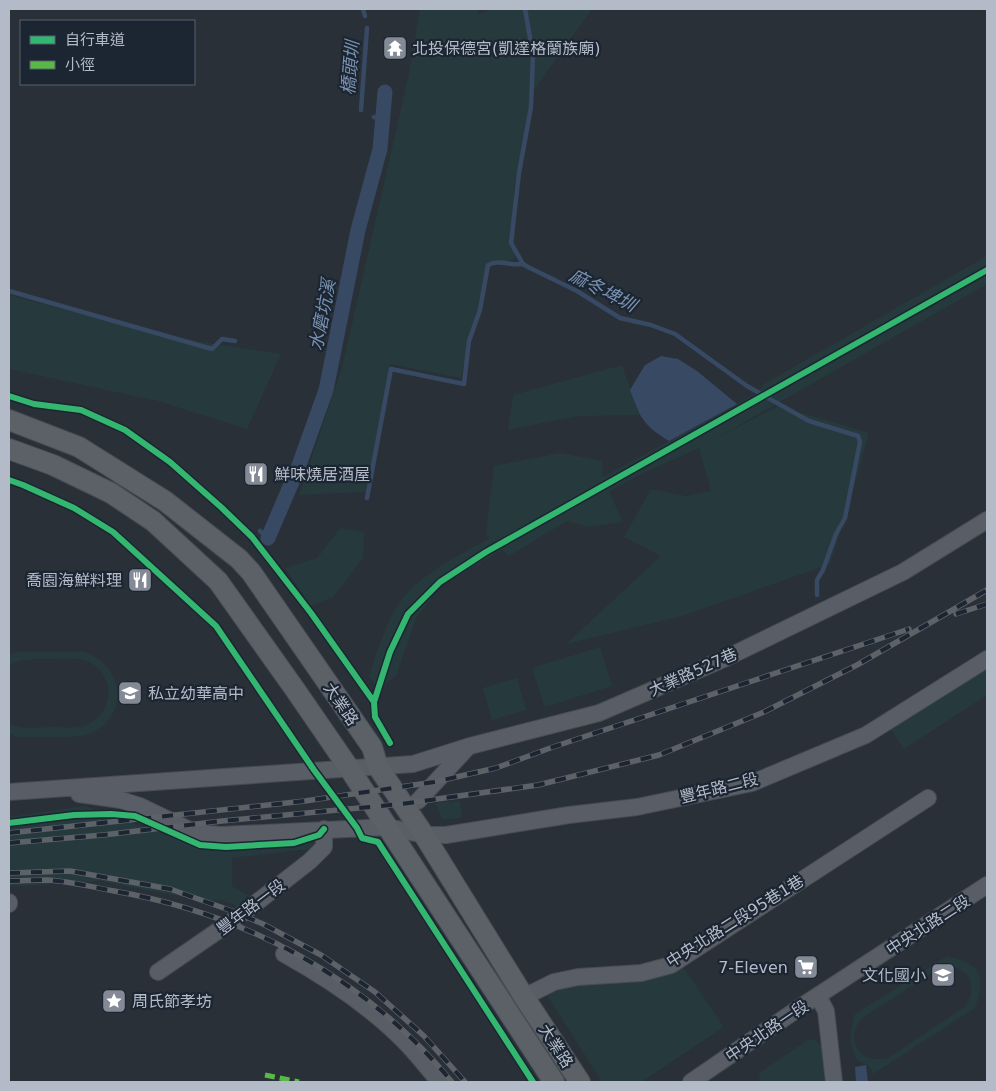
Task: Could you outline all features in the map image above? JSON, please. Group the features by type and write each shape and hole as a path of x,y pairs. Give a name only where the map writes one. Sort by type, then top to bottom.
{"main road":[{"name":"大業路","path":"9,420 79,447 165,501 239,559 251,572 372,747 378,767 424,835 524,997 580,1082"},
{"name":"大業路","path":"9,449 53,465 111,493 154,521 218,581 349,768 554,1082"}],"street":[{"name":"大業路527巷","path":"52,790 413,764 470,746 599,713 717,662 903,572 987,520"},
{"name":"豐年路二段","path":"52,790 120,800 140,806 196,833 221,835 388,827 424,835 446,835 569,815 638,807 752,782 866,735 987,659"},
{"path":"418,801 470,746"},
{"path":"9,792 52,790"},
{"name":"中央北路二段95巷1巷","path":"524,997 554,982 578,977 641,972 671,964 928,798"},
{"name":"豐年路一段","path":"158,972 238,917 310,861 324,847 324,829"},
{"name":"中央北路二段","path":"818,996 987,886"},
{"path":"284,954 316,972 370,1010 405,1042 440,1082"},
{"path":"818,996 826,1011 834,1082"},
{"name":"中央北路一段","path":"691,1082 818,996"}],"green space":[{"path":"420,9 477,9 477,15 493,9 592,9 533,91 514,189 515,259 491,264 461,378 391,364 383,420 365,492 299,495 342,368 408,78"},
{"path":"987,256 987,284 715,439 778,406 869,433 830,564 682,616 566,644 661,556 624,537 651,489 686,496 711,491 699,448 639,475 609,492 623,522 588,527 567,521 509,556 502,550 441,586 416,618 396,676 378,689 369,676 387,626 402,599 432,572 490,538 486,534 494,466 560,453 602,461 603,477 757,393 764,384"},
{"path":"9,295 168,337 281,354 247,429 158,401 9,369"},
{"path":"622,365 639,415 578,416 508,430 513,395"},
{"path":"340,528 364,532 363,558 333,597 311,606 285,568 317,558"},
{"path":"600,647 612,686 545,707 532,668"},
{"path":"17,652 84,652 97,658 107,667 114,678 117,690 117,703 104,725 85,735 66,737 18,737 9,734 9,724 29,728 72,728 84,726 93,722 100,715 108,698 106,680 102,672 90,662 75,659 30,659 14,662 9,665 9,655"},
{"path":"987,665 987,695 904,749 890,728"},
{"path":"517,678 526,710 492,720 483,688"},
{"path":"460,801 462,818 443,820 435,803"},
{"path":"85,806 185,842 306,835 315,840 318,848 232,858 232,886 248,895 244,908 221,900 203,901 101,881 9,887 9,817"},
{"path":"947,956 974,967 980,979 979,996 975,1008 873,1074 870,1067 857,1060 852,1048 851,1032 855,1014","holes":["950,966 963,971 970,981 971,993 966,1006 888,1058 870,1058 858,1050 854,1036 861,1019 938,969"]},
{"path":"679,961 724,1027 641,1082 602,1082 545,992"},
{"path":"809,1039 815,1040 822,1046 825,1082 762,1082 758,1074"}],"water":[{"path":"661,356 678,359 697,371 737,404 669,441 653,430 644,420 630,390 645,365"},
{"path":"866,1065 868,1082 856,1082 855,1067"}],"waterway":[{"name":"橋頭圳","path":"363,9 365,16"},
{"name":"麻冬埤圳","path":"525,9 533,55 531,107 519,173 511,243 523,264 528,267 577,291 620,318 651,325 675,334 747,386 809,421 858,436 860,442 845,518 836,534 823,570 817,580 817,595"},
{"name":"橋頭圳","path":"361,110 367,28"},
{"name":"水磨坑溪","path":"268,538 298,468 326,390 358,230 380,149 385,92"},
{"name":"橋頭圳","path":"374,117 383,121"},
{"path":"367,498 391,369 464,384 469,341 480,310 488,265 492,263 523,264"},
{"path":"9,291 212,349 222,339 235,341"},
{"path":"260,531 268,538"}],"railway":[{"path":"9,843 401,804 538,785 659,755 764,712 857,665 987,590"},
{"path":"956,614 987,604"},
{"path":"9,833 305,801 434,782 496,768 553,747 909,629"},
{"path":"9,873 70,871 170,889 263,924 321,955 375,992 424,1036 465,1082"},
{"path":"9,881 47,880 114,891 163,902 210,916 256,934 300,956 342,982 381,1012 418,1045 452,1082"}],"marked path":[{"path":"265,1075 299,1082"}],"cycle path":[{"path":"374,702 390,652 408,614 440,582 486,552 987,270"},
{"path":"9,396 34,404 81,410 125,430 170,462 222,508 252,537 311,613 374,702 375,717 390,743"},
{"path":"9,480 74,508 113,532 216,626 314,770 357,828 362,838 378,842 533,1082"},
{"path":"9,823 74,815 111,814 135,816 200,845 226,847 294,843 319,835 324,829"}],"place":[{"name":"北投保德宮(凱達格蘭族廟)","path":"395,48"},
{"name":"鮮味燒居酒屋","path":"256,474"},
{"name":"喬園海鮮料理","path":"140,580"},
{"name":"私立幼華高中","path":"130,693"},
{"name":"7-Eleven","path":"806,967"},
{"name":"文化國小","path":"943,975"},
{"name":"周氏節孝坊","path":"114,1001"}]}
